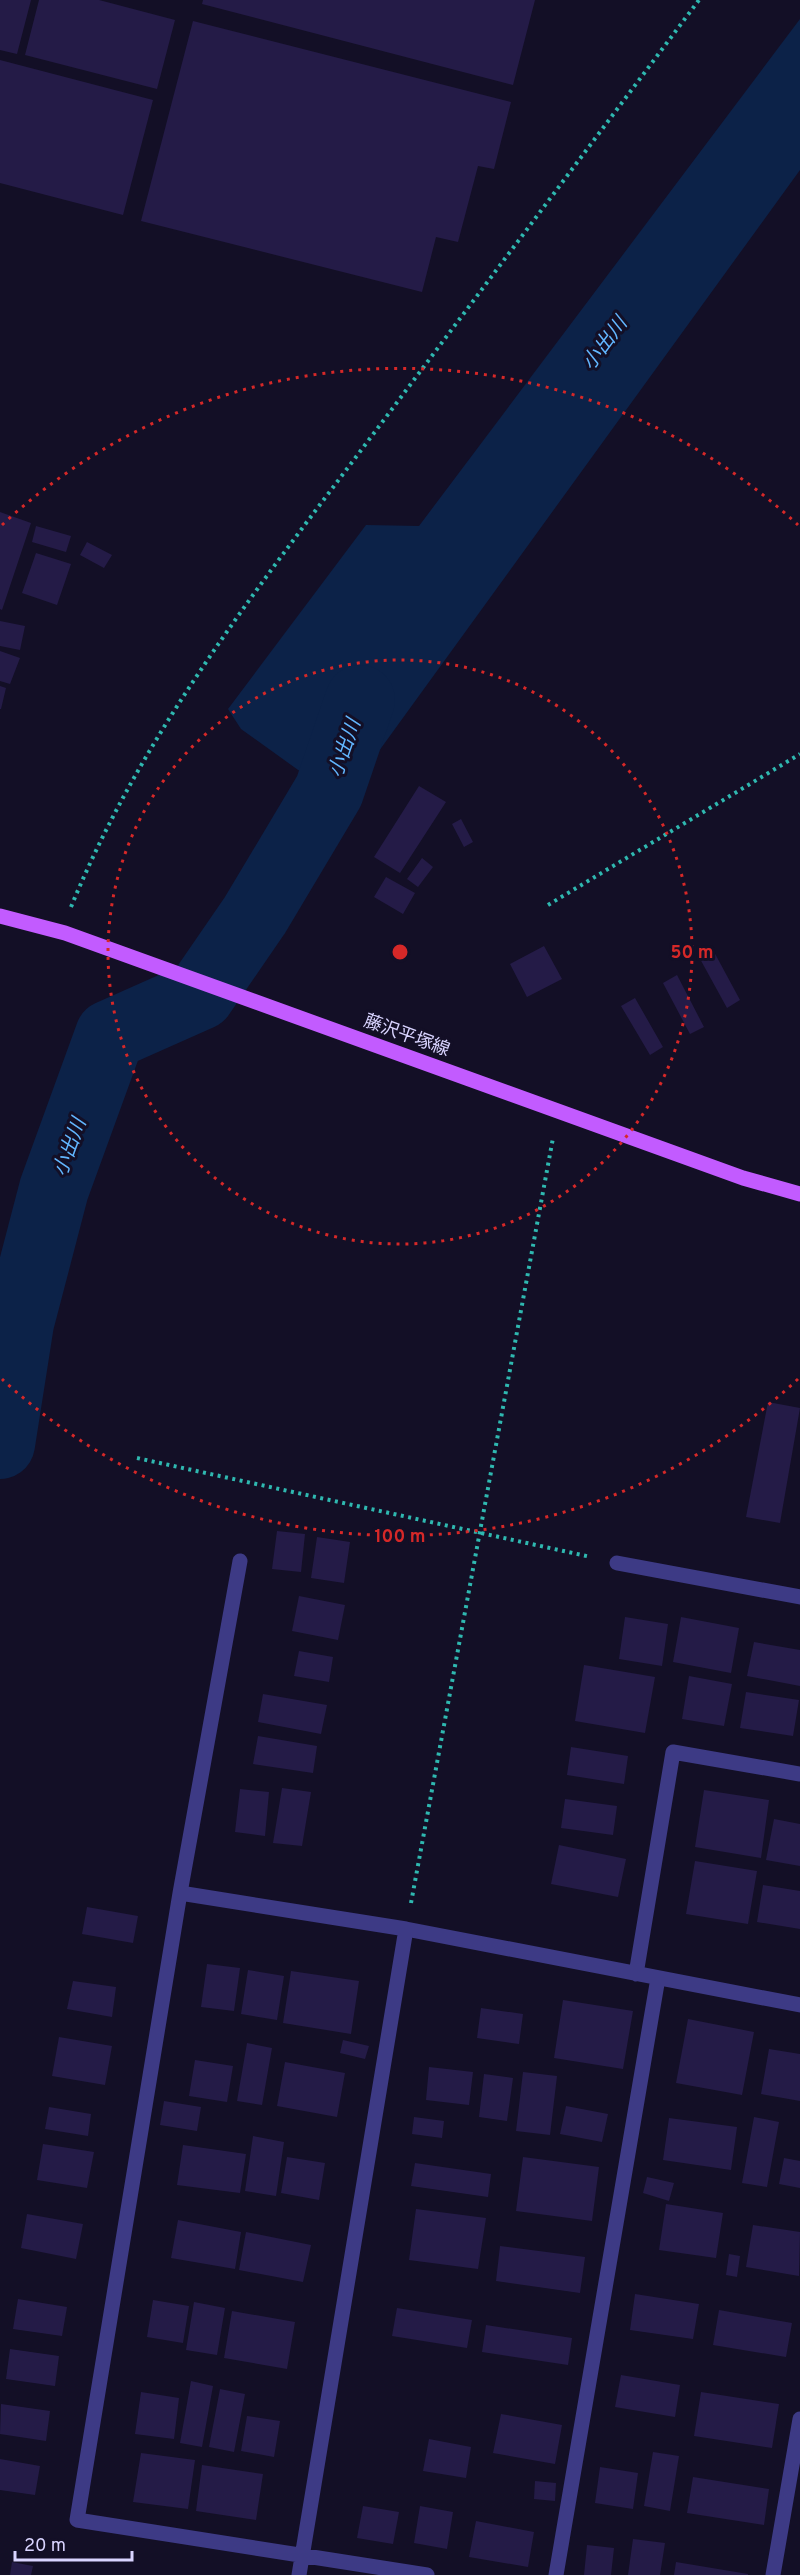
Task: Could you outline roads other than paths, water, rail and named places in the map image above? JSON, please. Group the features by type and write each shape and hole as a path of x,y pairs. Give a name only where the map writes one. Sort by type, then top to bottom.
{"main road":[{"name":"藤沢平塚線","path":"0,916 65,933 743,1178 800,1194"}],"street":[{"path":"240,1562 180,1893 76,2520 427,2575"},
{"path":"617,1563 800,1597"},
{"path":"636,1974 674,1752 800,1774"},
{"path":"180,1893 406,1929 800,2005"},
{"path":"298,2575 406,1929"},
{"path":"556,2575 658,1978"},
{"path":"773,2575 800,2419"}],"water":[{"path":"800,19 800,170 363,773 340,800 241,729 228,709 366,525 419,526"}],"waterway":[{"name":"小出川","path":"0,1444 19,1323 54,1189 110,1035 200,995 255,915 329,791 360,700"}]}
